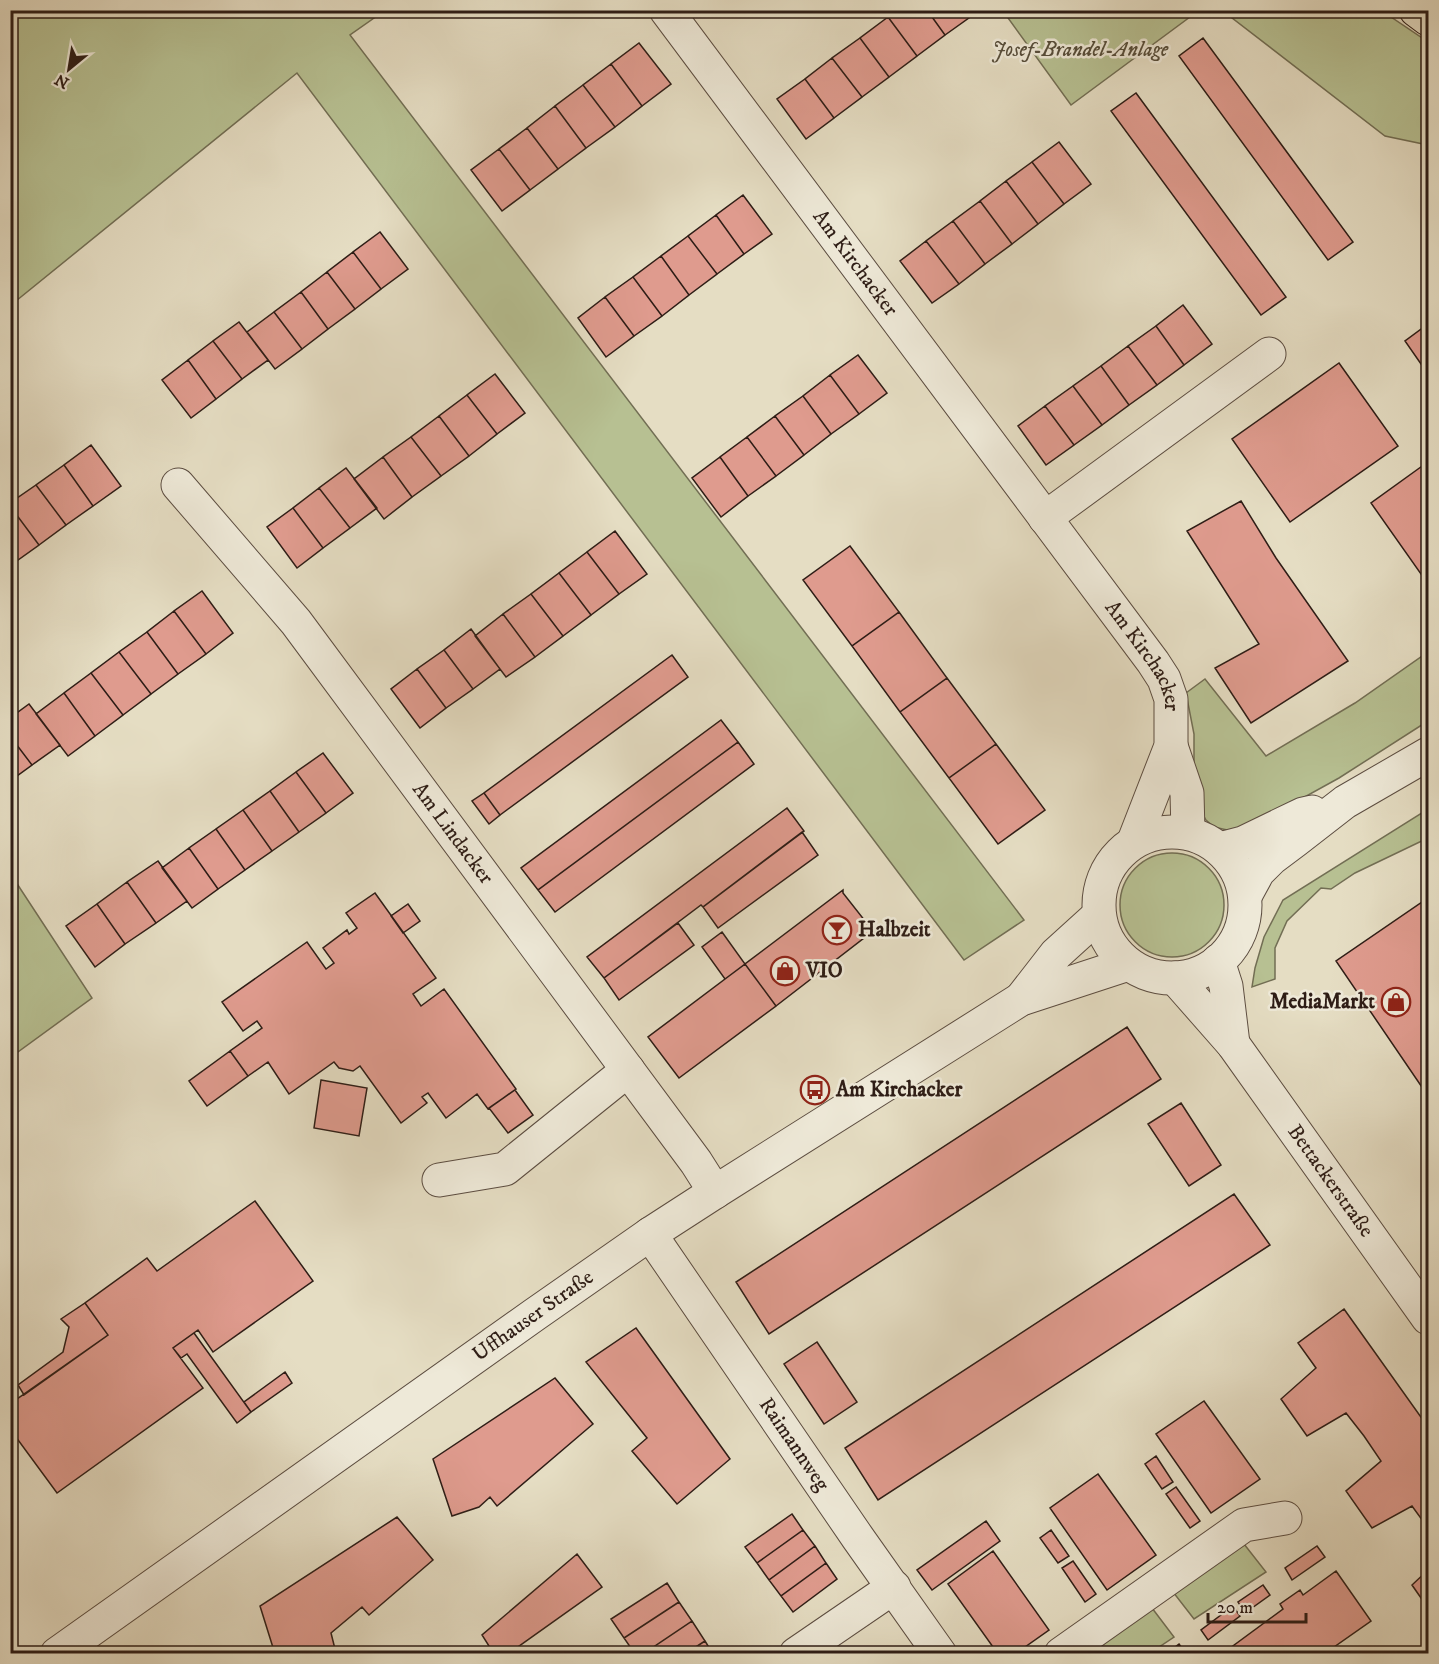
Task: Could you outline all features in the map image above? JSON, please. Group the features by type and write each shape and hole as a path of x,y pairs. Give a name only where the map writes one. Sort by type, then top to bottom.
{"highway":[{"path":"1416,10 1428,19"}],"street":[{"name":"Am Kirchacker","path":"666,10 1164,679 1171,699 1171,746 1187,793 1188,833"},
{"path":"1044,518 1269,354"},
{"name":"Am Lindacker","path":"178,485 296,622 696,1162 715,1192"},
{"name":"Am Kirchacker","path":"1134,841 1171,746"},
{"path":"1245,896 1258,872 1272,858 1345,802 1428,754"},
{"path":"1220,849 1243,843 1303,814 1345,802"},
{"path":"1169,831 1188,833 1205,839 1220,849 1237,870 1245,896 1245,914 1240,932 1231,948 1209,969 1186,977 1162,978 1128,964 1117,954 1102,929 1099,915 1099,891 1107,869 1114,858 1134,841 1151,834 1169,831"},
{"name":"Uffhauser Straße","path":"1021,999 1056,954 1099,915"},
{"name":"Bettackerstraße","path":"1218,962 1226,986 1233,1044"},
{"name":"Uffhauser Straße","path":"57,1653 650,1234 715,1192 1021,999 1128,964"},
{"name":"Bettackerstraße","path":"1175,978 1233,1044 1428,1318"},
{"path":"439,1180 505,1168 628,1070"},
{"name":"Raimannweg","path":"650,1234 858,1538 940,1653"},
{"path":"1061,1653 1244,1526 1285,1518"},
{"path":"796,1653 894,1587"}],"green space":[{"path":"11,10 384,11 350,35 1024,920 964,960 297,73 11,305"},
{"name":"Josef-Brandel-Anlage","path":"1003,11 1198,11 1071,105"},
{"name":"Josef-Brandel-Anlage","path":"1223,11 1382,11 1428,42 1428,145 1385,136"},
{"path":"1428,652 1428,721 1339,778 1244,829 1227,830 1214,827 1206,820 1201,811 1194,782 1194,734 1186,693 1205,679 1266,756 1355,703"},
{"path":"1428,809 1428,838 1355,873 1331,889 1321,888 1287,921 1275,948 1275,979 1252,987 1264,937 1283,900"},
{"path":"1172,853 1192,857 1209,868 1220,885 1224,905 1220,925 1209,942 1192,953 1172,957 1152,953 1135,942 1124,925 1120,905 1124,885 1135,868 1152,857"},
{"path":"10,873 92,998 11,1057 10,1057"},
{"path":"1244,1544 1266,1572 1194,1619 1173,1592"},
{"path":"1152,1608 1174,1637 1150,1653 1090,1654"}],"building":[{"path":"897,10 927,10 945,35 917,56 888,17"},
{"path":"927,10 970,10 973,15 945,35"},
{"path":"888,17 917,56 889,77 860,38"},
{"path":"860,38 889,77 862,97 832,58"},
{"path":"1203,38 1353,242 1328,260 1179,56"},
{"path":"639,43 671,84 642,106 611,64"},
{"path":"832,58 862,97 834,118 805,79"},
{"path":"611,64 642,106 615,127 583,85"},
{"path":"805,79 834,118 806,139 777,99"},
{"path":"583,85 615,127 586,148 555,106"},
{"path":"1136,93 1286,297 1261,315 1111,111"},
{"path":"555,106 586,148 558,169 527,128"},
{"path":"527,128 558,169 530,190 499,149"},
{"path":"1059,142 1091,184 1064,204 1032,162"},
{"path":"499,149 530,190 502,211 471,170"},
{"path":"1032,162 1064,204 1038,224 1006,181"},
{"path":"1006,181 1038,224 1012,244 980,201"},
{"path":"743,195 772,234 744,254 716,215"},
{"path":"980,201 1012,244 985,264 953,221"},
{"path":"716,215 744,254 717,274 688,236"},
{"path":"953,221 985,264 959,284 926,241"},
{"path":"380,232 408,269 381,289 353,252"},
{"path":"688,236 717,274 689,295 661,256"},
{"path":"926,241 959,284 932,303 900,261"},
{"path":"353,252 381,289 355,309 327,272"},
{"path":"661,256 689,295 662,316 633,277"},
{"path":"327,272 355,309 328,329 301,292"},
{"path":"633,277 662,316 634,336 605,297"},
{"path":"301,292 328,329 302,349 274,312"},
{"path":"605,297 634,336 606,357 578,318"},
{"path":"1183,305 1212,344 1184,365 1156,326"},
{"path":"274,312 302,349 275,369 247,332"},
{"path":"239,322 268,360 242,379 213,341"},
{"path":"1428,324 1428,374 1405,341"},
{"path":"1156,326 1184,365 1157,385 1128,346"},
{"path":"213,341 242,379 216,399 188,360"},
{"path":"1128,346 1157,385 1129,405 1101,366"},
{"path":"858,355 887,393 859,414 830,375"},
{"path":"188,360 216,399 191,418 162,380"},
{"path":"1339,363 1398,446 1290,522 1232,439"},
{"path":"1101,366 1129,405 1102,425 1073,386"},
{"path":"495,374 525,413 497,434 467,395"},
{"path":"830,375 859,414 831,434 803,396"},
{"path":"1073,386 1102,425 1074,445 1045,406"},
{"path":"467,395 497,434 469,456 439,416"},
{"path":"803,396 831,434 804,455 775,416"},
{"path":"1045,406 1074,445 1046,465 1018,426"},
{"path":"439,416 469,456 441,476 411,437"},
{"path":"775,416 804,455 776,476 747,437"},
{"path":"411,437 441,476 412,497 383,457"},
{"path":"747,437 776,476 748,496 720,457"},
{"path":"91,445 121,486 93,506 64,465"},
{"path":"383,457 412,497 384,519 354,479"},
{"path":"720,457 748,496 721,517 692,478"},
{"path":"1425,464 1428,469 1428,584 1371,503"},
{"path":"64,465 93,506 66,525 36,485"},
{"path":"346,468 377,508 350,528 319,488"},
{"path":"36,485 66,525 39,545 10,506 10,503"},
{"path":"319,488 350,528 323,548 293,508"},
{"path":"1241,501 1276,558 1348,661 1251,723 1215,668 1259,644 1187,531"},
{"path":"10,506 39,545 11,565 10,564"},
{"path":"293,508 323,548 297,568 267,527"},
{"path":"615,531 647,574 619,594 587,552"},
{"path":"850,546 899,612 852,646 803,580"},
{"path":"587,552 619,594 591,615 559,573"},
{"path":"559,573 591,615 563,636 531,594"},
{"path":"202,591 233,633 206,654 174,611"},
{"path":"531,594 563,636 535,657 503,614"},
{"path":"174,611 206,654 178,674 147,632"},
{"path":"899,612 947,678 900,712 852,646"},
{"path":"503,614 535,657 506,677 475,636"},
{"path":"471,629 500,669 473,689 444,650"},
{"path":"147,632 178,674 151,694 119,652"},
{"path":"444,650 473,689 446,708 417,669"},
{"path":"119,652 151,694 123,715 91,673"},
{"path":"672,655 688,677 500,815 484,793"},
{"path":"417,669 446,708 420,728 391,689"},
{"path":"91,673 123,715 95,736 64,693"},
{"path":"947,678 996,744 949,778 900,712"},
{"path":"64,693 95,736 68,756 36,714"},
{"path":"29,704 60,745 32,765 10,736 10,718"},
{"path":"721,720 738,742 538,890 521,868"},
{"path":"10,736 32,765 10,781"},
{"path":"738,742 754,764 555,912 538,890"},
{"path":"996,744 1045,810 998,844 949,778"},
{"path":"323,753 353,793 326,813 296,772"},
{"path":"296,772 326,813 299,832 270,791"},
{"path":"270,791 299,832 272,851 243,810"},
{"path":"484,793 500,815 489,824 472,801"},
{"path":"787,808 804,831 604,978 587,957"},
{"path":"243,810 272,851 245,870 216,829"},
{"path":"216,829 245,870 218,889 189,848"},
{"path":"802,832 818,855 718,928 703,907"},
{"path":"189,848 218,889 192,908 162,868"},
{"path":"158,861 187,901 156,923 127,882"},
{"path":"127,882 156,923 125,944 97,904"},
{"path":"843,890 873,931 776,1006 745,964"},
{"path":"375,893 436,978 413,994 421,1006 444,989 516,1089 488,1109 477,1094 446,1118 428,1093 422,1097 427,1103 401,1123 360,1066 353,1071 339,1068 334,1062 289,1094 268,1062 248,1076 230,1051 262,1028 257,1021 243,1031 222,1002 307,942 326,969 334,963 323,948 347,930 349,934 357,928 346,913"},
{"name":"MediaMarkt","path":"1428,898 1428,1096 1336,961"},
{"path":"97,904 125,944 95,967 66,926"},
{"path":"408,904 420,921 403,933 391,916"},
{"path":"678,923 694,945 619,1000 604,978"},
{"path":"722,932 745,964 725,979 702,947"},
{"path":"745,964 776,1006 679,1078 648,1037"},
{"path":"1127,1027 1161,1079 769,1334 736,1282"},
{"path":"230,1051 248,1076 207,1106 189,1081"},
{"path":"321,1080 367,1088 359,1136 314,1128"},
{"path":"515,1090 533,1115 508,1133 489,1108"},
{"path":"1181,1103 1221,1165 1189,1186 1148,1124"},
{"path":"1234,1194 1270,1245 878,1500 845,1448"},
{"path":"255,1201 313,1281 213,1352 198,1330 173,1348 203,1388 57,1493 10,1429 10,1404 108,1335 85,1303 147,1258 157,1271"},
{"path":"85,1303 108,1335 24,1395 18,1385 63,1352 69,1327 61,1319"},
{"path":"1344,1309 1428,1427 1428,1528 1412,1506 1372,1528 1346,1491 1381,1461 1364,1436 1346,1413 1307,1436 1281,1399 1316,1368 1298,1343"},
{"path":"636,1328 730,1459 677,1504 632,1451 647,1438 586,1362"},
{"path":"194,1333 251,1412 237,1423 187,1354 181,1358 173,1348"},
{"path":"817,1342 857,1402 824,1424 784,1364"},
{"path":"285,1372 292,1383 251,1412 244,1402"},
{"path":"555,1378 593,1424 497,1506 490,1497 479,1507 452,1516 433,1459"},
{"path":"1204,1401 1260,1479 1211,1513 1156,1434"},
{"path":"1156,1456 1173,1482 1162,1489 1145,1464"},
{"path":"1098,1474 1156,1555 1107,1590 1050,1508"},
{"path":"1176,1487 1200,1521 1190,1528 1166,1494"},
{"path":"792,1514 803,1530 757,1563 745,1547"},
{"path":"397,1517 433,1560 369,1615 362,1607 331,1633 336,1653 346,1650 346,1654 275,1654 260,1606"},
{"path":"986,1521 1000,1541 932,1590 917,1570"},
{"path":"803,1530 815,1546 769,1580 757,1563"},
{"path":"1051,1530 1069,1556 1058,1563 1040,1538"},
{"path":"815,1546 826,1563 781,1596 769,1580"},
{"path":"1317,1546 1325,1557 1292,1580 1285,1568"},
{"path":"993,1551 1049,1630 1015,1654 998,1654 948,1584"},
{"path":"577,1554 602,1587 508,1654 494,1654 482,1635"},
{"path":"1073,1561 1096,1594 1085,1602 1062,1568"},
{"path":"826,1563 837,1579 793,1612 781,1596"},
{"path":"1428,1570 1428,1608 1412,1585"},
{"path":"1336,1571 1371,1621 1324,1654 1222,1654 1283,1609 1280,1604 1300,1590 1303,1595"},
{"path":"667,1583 679,1602 624,1638 611,1619"},
{"path":"1263,1585 1270,1595 1245,1613 1238,1602"},
{"path":"679,1602 692,1621 643,1654 635,1654 624,1638"},
{"path":"1233,1606 1240,1616 1208,1640 1201,1630"},
{"path":"692,1621 705,1641 685,1654 643,1654"},
{"path":"705,1641 713,1654 685,1654"},
{"path":"1179,1644 1186,1654 1166,1654"},
{"path":"198,1647 204,1654 189,1654"}],"place":[{"name":"Halbzeit","path":"837,930"},
{"name":"VIO","path":"785,971"},
{"name":"MediaMarkt","path":"1396,1002"},
{"name":"Am Kirchacker","path":"815,1090"}]}
